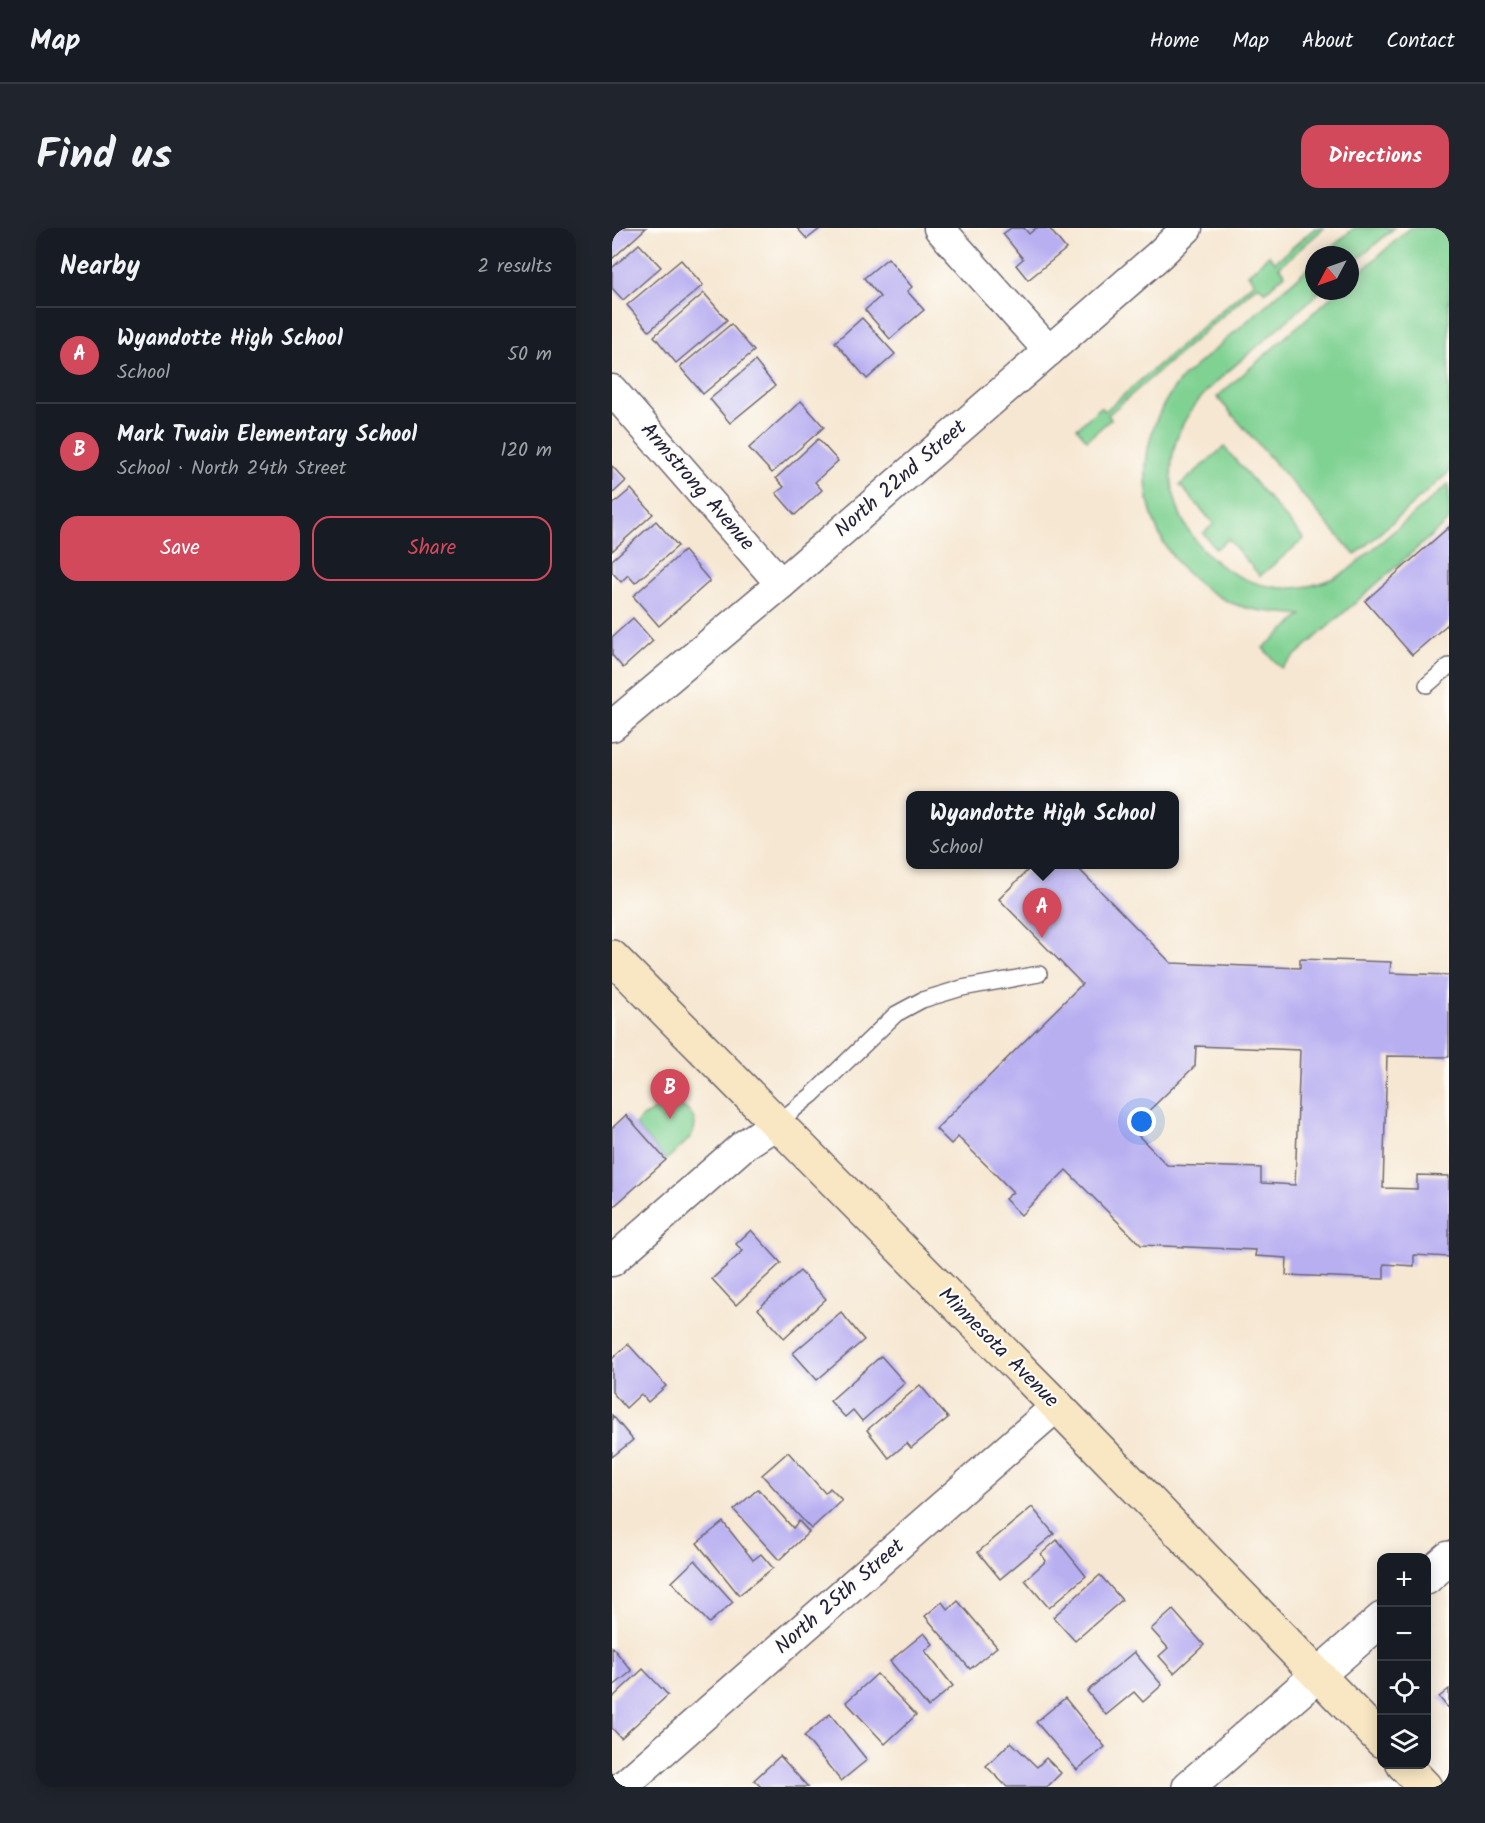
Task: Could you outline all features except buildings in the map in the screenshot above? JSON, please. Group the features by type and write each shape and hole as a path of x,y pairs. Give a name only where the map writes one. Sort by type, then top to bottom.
{"main road":[{"name":"Minnesota Avenue","path":"612,957 1057,1406 1377,1737"},
{"path":"1408,1769 1425,1787"}],"street":[{"path":"939,228 1049,351"},
{"name":"North 22nd Street","path":"612,726 781,584 1159,255 1187,228"},
{"name":"Armstrong Avenue","path":"612,390 781,584"},
{"path":"612,1261 744,1145 776,1124"},
{"name":"North 25th Street","path":"622,1787 1057,1406"},
{"path":"1431,1574 1449,1558"},
{"path":"1189,1787 1377,1623"}],"lane":[{"path":"1427,685 1449,666"},
{"path":"776,1124 812,1095 897,1014 922,1000 962,987 1039,974"}],"green space":[{"path":"1315,228 1324,228 1279,267 1285,274 1265,292 1258,285 1108,415 1111,419 1087,440 1077,428 1101,407 1105,411 1254,282 1248,274 1269,255 1275,262"},
{"path":"1354,228 1394,228 1359,258 1359,246 1333,246"},
{"path":"1410,228 1449,228 1449,472 1355,555 1217,397 1328,300 1359,300 1359,273"},
{"path":"1305,271 1305,300 1311,300 1202,396 1180,430 1172,459 1173,487 1180,514 1193,538 1212,558 1235,574 1261,585 1304,587 1346,572 1449,484 1449,520 1281,668 1263,648 1302,615 1264,611 1227,601 1197,582 1174,558 1158,531 1148,500 1146,468 1151,436 1163,406 1183,377"},
{"path":"1224,447 1304,539 1260,576 1228,539 1216,549 1203,533 1214,524 1180,485"},
{"path":"665,1103 688,1111 695,1127 688,1140 666,1160 635,1125"}],"place":[{"name":"Wyandotte High School","path":"1042,938"},
{"name":"Mark Twain Elementary School","path":"670,1119"}]}
